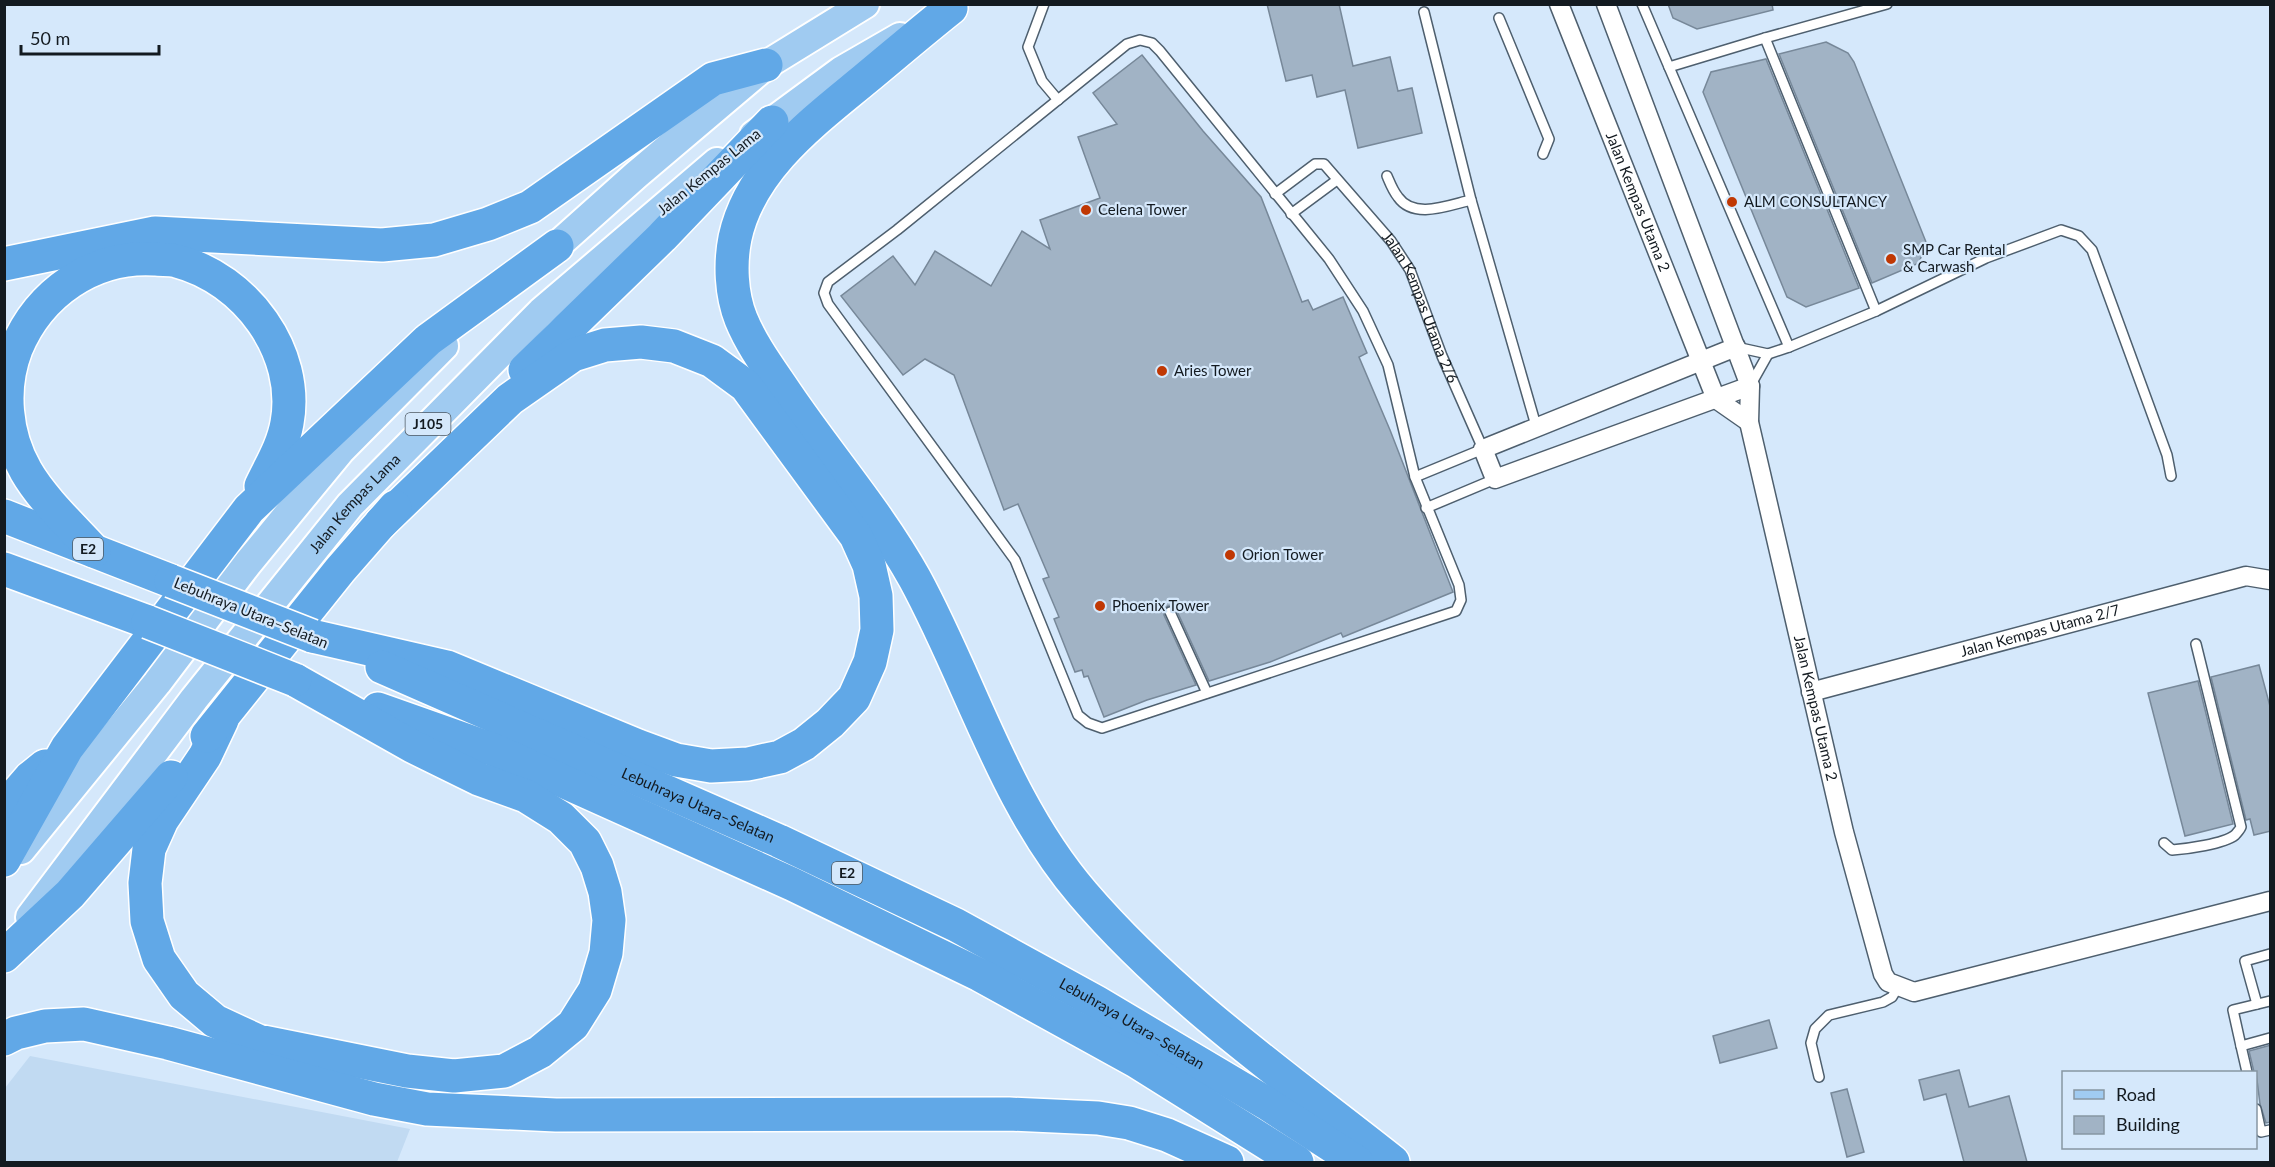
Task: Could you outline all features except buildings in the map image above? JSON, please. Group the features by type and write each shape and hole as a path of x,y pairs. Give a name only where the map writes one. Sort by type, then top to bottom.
{"highway":[{"path":"954,6 817,119 767,170 751,193 735,239 732,267 733,287 741,321 766,363 866,504 915,580 1024,810 1050,851 1080,891 1138,953 1197,1006 1393,1162"},
{"path":"4,264 155,233 382,245 434,240 488,224 530,207 713,79 766,65"},
{"path":"4,954 70,894 222,720 340,570 381,523 512,383 662,237 771,122"},
{"path":"4,860 67,748 249,509 428,340 557,246"},
{"path":"94,551 26,471 10,433 6,399 9,367 21,338 37,311 65,284 99,266 139,258 177,261 210,275 239,295 266,326 282,357 288,389 287,422 279,450 249,509"},
{"path":"312,636 447,667 638,746 676,760 711,766 748,764 780,757 804,744 830,723 854,698 870,662 877,630 876,596 869,565 856,536 746,386 712,361 674,346 641,342 605,345 573,356 510,399 381,523"},
{"name":"Lebuhraya Utara–Selatan","path":"4,516 312,636 779,841 956,925 1116,1014 1266,1103 1357,1162"},
{"name":"Lebuhraya Utara–Selatan","path":"4,569 148,622 295,680 494,750 803,889 980,975 1126,1056 1297,1162"},
{"path":"222,720 205,756 162,820 149,849 145,883 147,921 159,959 184,995 215,1021 258,1041 408,1071 454,1076 504,1071 540,1052 573,1025 595,990 606,952 609,920 605,892 597,866 585,842 561,818 526,796 479,779 412,746 295,680"},
{"path":"4,808 30,778 67,748"},
{"path":"4,1039 16,1033 45,1026 84,1024 168,1043 374,1099 427,1109 556,1115 1009,1114 1098,1118 1129,1123 1167,1135 1227,1162"}],"main road":[{"name":"J105","path":"4,871 157,683 248,563 340,451 438,351 636,175 766,65 865,4"},
{"name":"Jalan Kempas Lama","path":"4,954 194,699 350,505 541,312 712,166 771,122 841,71 954,6"}],"street":[{"name":"Jalan Kempas Utama 2","path":"1558,4 1716,399"},
{"path":"1495,479 1750,386 1606,4"},
{"path":"1483,449 1538,429 1736,347"},
{"name":"Jalan Kempas Utama 2","path":"1750,386 1749,422 1811,692 1878,960 1888,982 1898,987"},
{"path":"1716,399 1749,422"},
{"name":"Jalan Kempas Utama 2/6","path":"1483,449 1495,479"},
{"name":"Jalan Kempas Utama 2/7","path":"1811,692 2246,576 2271,580"},
{"path":"1898,987 1914,992 2271,901"}],"lane":[{"path":"1044,4 1028,47 1042,81 1058,100"},
{"path":"1642,4 1789,347"},
{"path":"1669,67 1865,7 1887,4"},
{"path":"1424,12 1471,200 1538,429"},
{"path":"1499,18 1549,139 1543,154"},
{"path":"1765,38 1876,311"},
{"path":"1140,40 1152,42 1275,194 1329,260 1363,311 1388,365 1415,477 1459,585 1461,600 1456,611 1102,728 1088,723 1078,715 1015,560 828,304 825,288 828,282 897,230 1127,44 1140,40"},
{"name":"Jalan Kempas Utama 2/6","path":"1275,194 1318,163 1324,164 1391,241 1410,270 1442,356 1483,449"},
{"path":"1387,176 1398,198 1413,209 1425,210 1471,200"},
{"path":"1291,214 1337,180"},
{"path":"1736,347 1768,354 1789,347 1876,311 1997,254 2061,230 2079,236 2092,250 2167,455 2171,476"},
{"path":"1750,386 1768,354"},
{"path":"1415,477 1483,449"},
{"path":"1426,508 1495,479"},
{"path":"1170,612 1207,693"},
{"path":"2164,843 2172,850 2181,850 2226,840 2236,835 2241,827 2196,644"},
{"path":"2257,1004 2245,961 2271,954"},
{"path":"1819,1077 1811,1043 1815,1029 1829,1015 1883,1002 1892,997 1898,987"},
{"path":"2247,1071 2233,1010 2271,1000"},
{"path":"2241,1046 2271,1038"},
{"path":"2257,1114 2261,1132 2271,1131"}],"shaded area":[{"path":"30,1056 410,1129 397,1162 5,1162 5,1088"}],"place":[{"name":"ALM CONSULTANCY","path":"1732,202"},
{"name":"Celena Tower","path":"1086,210"},
{"name":"SMP Car Rental & Carwash","path":"1891,259"},
{"name":"Aries Tower","path":"1162,371"},
{"name":"Orion Tower","path":"1230,555"},
{"name":"Phoenix Tower","path":"1100,606"}]}
